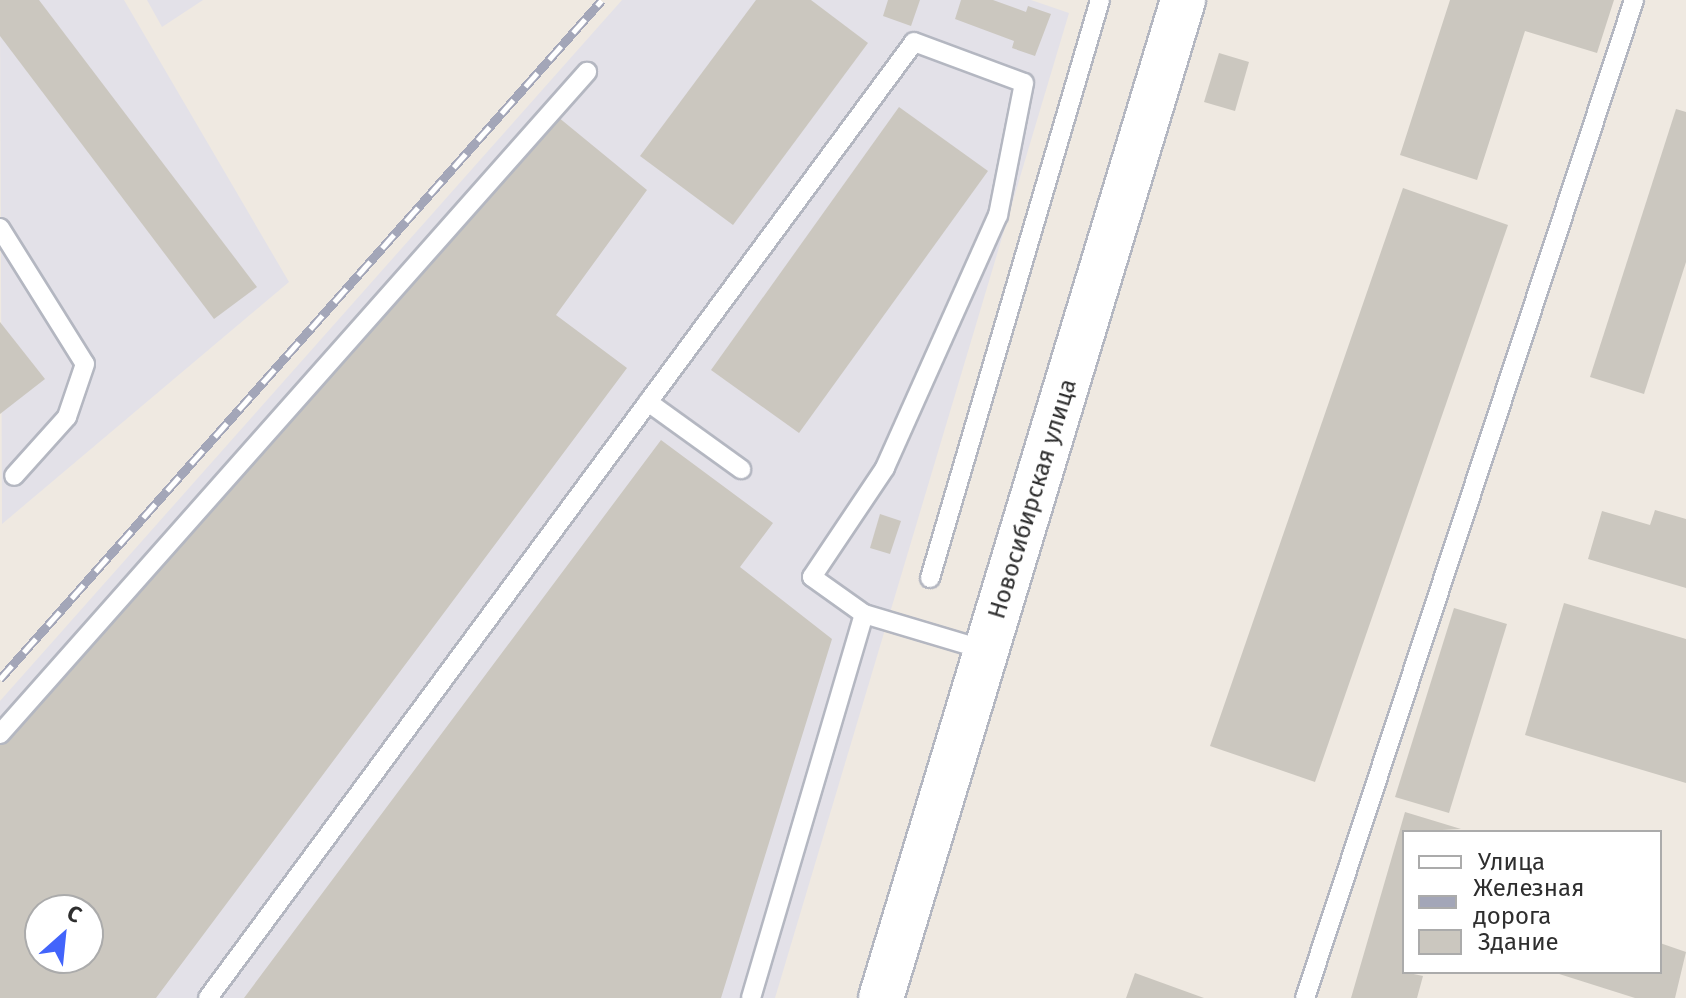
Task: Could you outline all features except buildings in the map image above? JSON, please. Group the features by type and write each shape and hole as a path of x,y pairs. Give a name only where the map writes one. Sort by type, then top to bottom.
{"main road":[{"name":"Новосибирская улица","path":"881,998 1183,0"}],"lane":[{"path":"1305,998 1634,0"},
{"path":"930,578 1095,1"},
{"path":"208,998 914,42 1024,83 998,215 885,468 812,577 864,614 988,651"},
{"path":"0,734 587,72"},
{"path":"0,228 85,364 67,417 14,476"},
{"path":"648,402 741,469"},
{"path":"751,998 864,614"}],"shaded area":[{"path":"0,0 124,0 289,282 2,524"},
{"path":"147,0 203,0 162,27"},
{"path":"622,0 1031,0 1069,13 775,998 0,998 0,701"}],"railway":[{"path":"0,679 602,0"}]}
